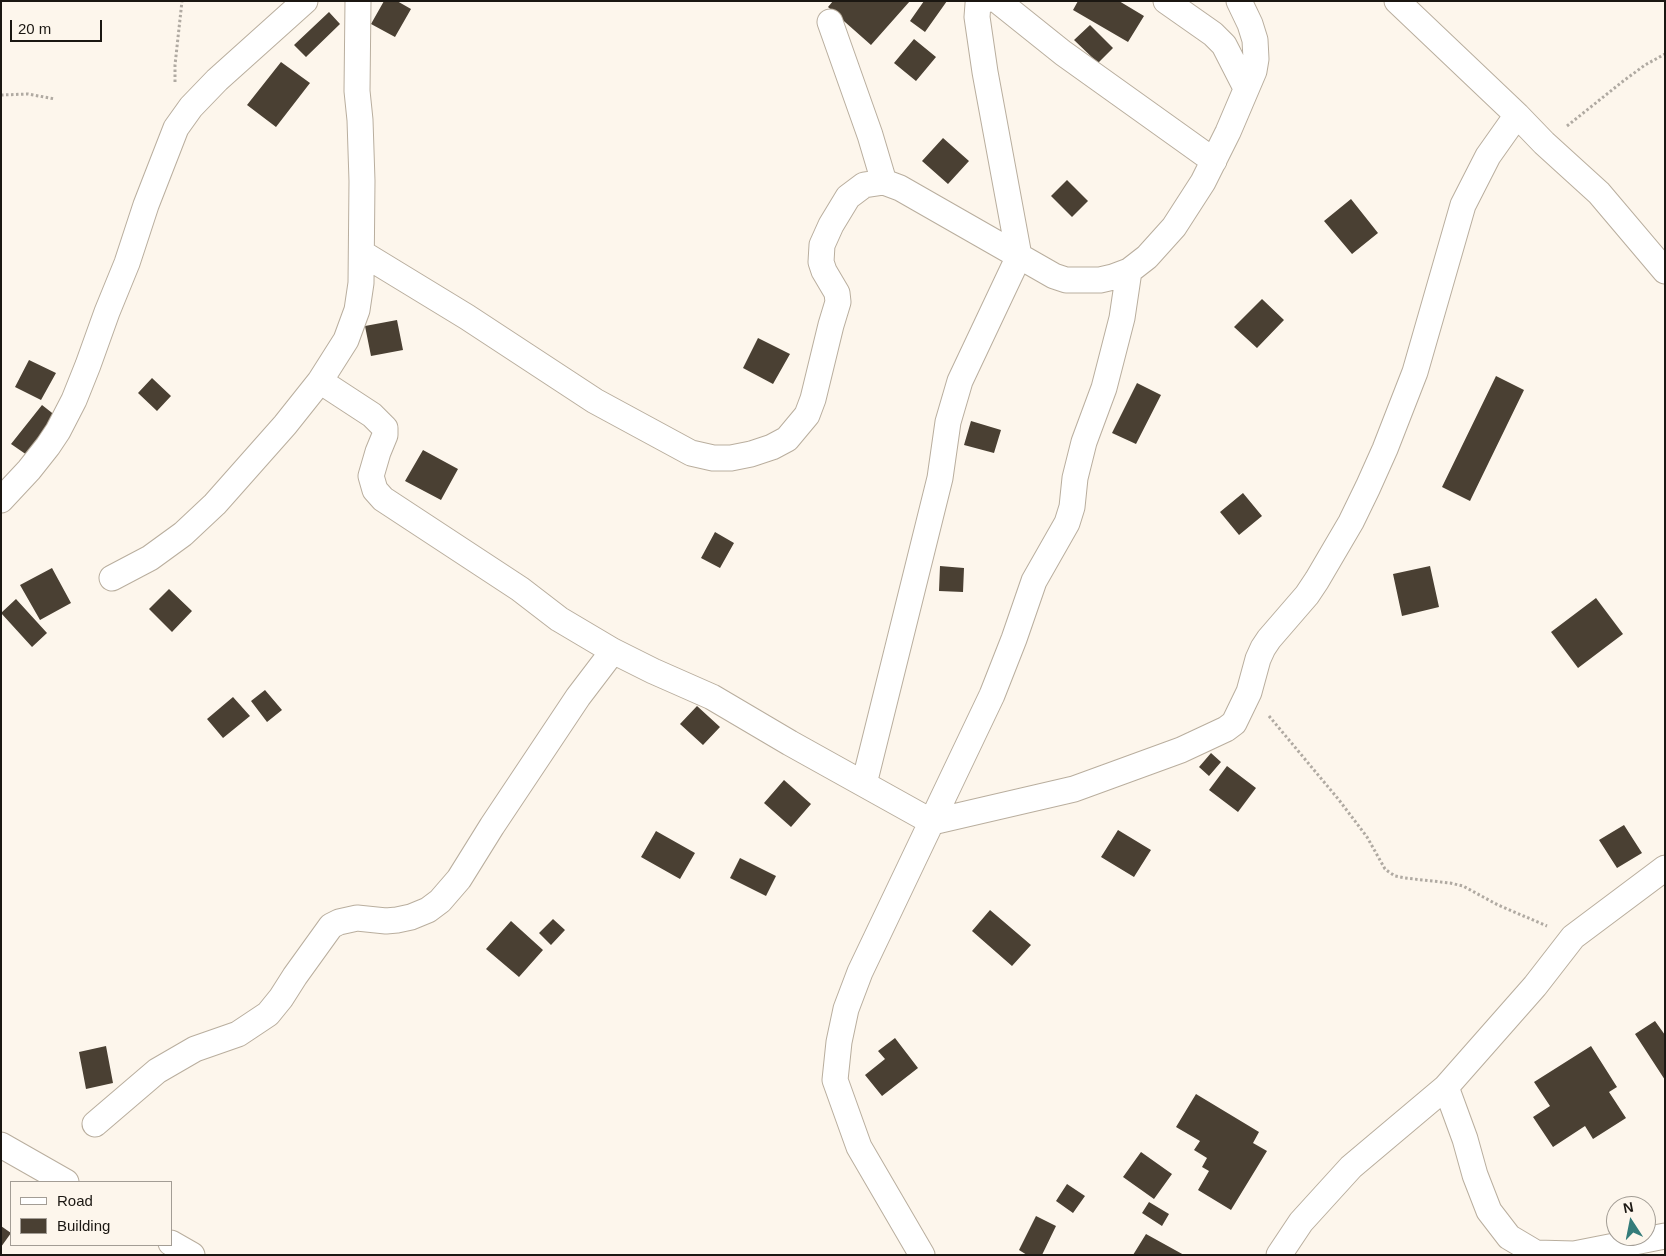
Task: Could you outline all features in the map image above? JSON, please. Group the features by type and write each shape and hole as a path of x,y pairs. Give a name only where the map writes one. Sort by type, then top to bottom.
{"street":[{"path":"1,500 30,470 48,446 74,400 127,263 146,206 176,128 191,107 217,80 305,1"},
{"path":"112,578 150,558 197,522 285,425 320,381 346,340 357,310 361,283 362,172 357,91 358,1"},
{"path":"864,784 940,478 948,422 960,381 1019,256 985,72 977,17 978,4 984,1"},
{"path":"998,1 1084,68 1214,161"},
{"path":"1166,1 1213,34 1224,45 1246,88"},
{"path":"362,253 467,317 595,400 692,453 705,457 731,458 772,447 787,439 807,415 813,399 830,326 838,302 837,294 821,262 822,245 831,225 848,197 864,185 884,182 900,188 1054,276 1066,280 1100,280 1130,270 1147,257 1174,227 1203,182 1254,71 1256,59 1255,40 1239,1"},
{"path":"1397,1 1517,115 1544,144 1599,193 1665,271"},
{"path":"830,22 870,135 884,182"},
{"path":"320,381 372,415 385,428 385,434 371,476 372,484 378,495 520,589 559,619 613,651 712,697 932,822 1074,789 1181,750 1226,729 1234,723 1249,692 1258,659 1266,643 1307,595 1317,580 1351,522 1368,487 1415,372 1464,204 1488,156 1517,115"},
{"path":"922,1255 860,1147 835,1080 838,1042 846,1009 860,972 992,695 1034,581 1067,523 1084,442 1104,388 1122,318 1130,270"},
{"path":"95,1124 157,1071 195,1049 238,1034 268,1014 282,998 300,968 331,926 357,918 386,921 411,917 428,910 440,901 459,879 578,697 613,651"},
{"path":"1279,1255 1302,1222 1351,1167 1446,1087 1535,986 1573,937 1665,868"},
{"path":"1446,1087 1465,1138 1475,1175 1490,1210 1509,1237 1536,1253 1574,1254 1665,1236"},
{"path":"1,1145 64,1181"},
{"path":"172,1244 192,1255"}],"path":[{"path":"175,83 175,65 182,1"},
{"path":"1544,144 1622,82 1645,65 1665,54"},
{"path":"1,95 28,94 55,99"},
{"path":"1249,692 1339,800 1367,837 1385,869 1395,876 1463,886 1498,905 1573,937"}],"building":[{"path":"384,1 397,1 411,9 395,37 371,24"},
{"path":"833,1 910,1 871,45 828,7"},
{"path":"924,1 947,1 925,32 910,21"},
{"path":"1078,1 1119,1 1144,16 1128,42 1073,10"},
{"path":"329,12 340,24 306,57 294,45"},
{"path":"1090,25 1113,48 1098,63 1074,40"},
{"path":"914,39 936,57 916,81 894,63"},
{"path":"281,62 310,83 276,127 247,105"},
{"path":"943,138 969,161 948,184 922,161"},
{"path":"1067,180 1088,201 1072,217 1051,196"},
{"path":"1351,199 1378,233 1352,254 1324,221"},
{"path":"1262,299 1284,320 1257,348 1234,327"},
{"path":"397,320 403,350 371,356 365,326"},
{"path":"758,338 790,354 773,384 743,368"},
{"path":"29,360 56,373 41,400 15,387"},
{"path":"1496,376 1524,390 1470,501 1442,487"},
{"path":"152,378 171,396 157,411 138,393"},
{"path":"1137,383 1161,395 1136,444 1112,433"},
{"path":"42,405 56,416 27,455 11,444"},
{"path":"971,421 1001,430 994,453 964,445"},
{"path":"423,450 458,469 441,500 405,481"},
{"path":"1243,493 1262,516 1239,535 1220,512"},
{"path":"715,532 734,543 720,568 701,558"},
{"path":"940,566 964,568 963,592 939,591"},
{"path":"1430,566 1439,607 1402,616 1393,574"},
{"path":"52,568 71,603 40,620 20,585"},
{"path":"169,589 192,611 172,632 149,609"},
{"path":"1596,598 1623,634 1578,668 1551,632"},
{"path":"16,599 47,633 32,647 1,613"},
{"path":"265,690 282,710 267,722 251,701"},
{"path":"233,697 250,716 223,738 207,719"},
{"path":"697,706 720,727 703,745 680,724"},
{"path":"1211,753 1221,762 1209,776 1199,767"},
{"path":"1227,766 1256,788 1238,812 1209,790"},
{"path":"784,780 811,804 791,827 764,803"},
{"path":"1624,825 1642,853 1617,868 1599,840"},
{"path":"1118,830 1151,850 1134,877 1101,857"},
{"path":"656,831 695,853 680,879 641,857"},
{"path":"740,858 776,876 766,896 730,878"},
{"path":"990,910 1031,945 1012,966 972,931"},
{"path":"553,919 565,930 551,945 539,933"},
{"path":"511,921 543,950 519,977 486,949"},
{"path":"1655,1021 1665,1035 1665,1080 1635,1034"},
{"path":"895,1038 918,1068 882,1096 865,1075 885,1059 878,1051"},
{"path":"106,1046 113,1083 86,1089 79,1052"},
{"path":"1591,1046 1617,1087 1609,1092 1626,1118 1593,1139 1585,1126 1553,1147 1533,1117 1550,1106 1534,1082"},
{"path":"1196,1094 1259,1132 1253,1143 1267,1151 1231,1210 1198,1190 1209,1171 1202,1167 1207,1158 1194,1150 1200,1141 1176,1127"},
{"path":"1141,1152 1172,1174 1154,1199 1123,1177"},
{"path":"1067,1184 1085,1196 1073,1213 1056,1201"},
{"path":"1149,1202 1169,1214 1162,1226 1142,1213"},
{"path":"1036,1216 1056,1226 1042,1255 1027,1255 1019,1250"},
{"path":"1,1226 10,1232 10,1234 1,1247"},
{"path":"1146,1234 1184,1255 1133,1255"}]}
